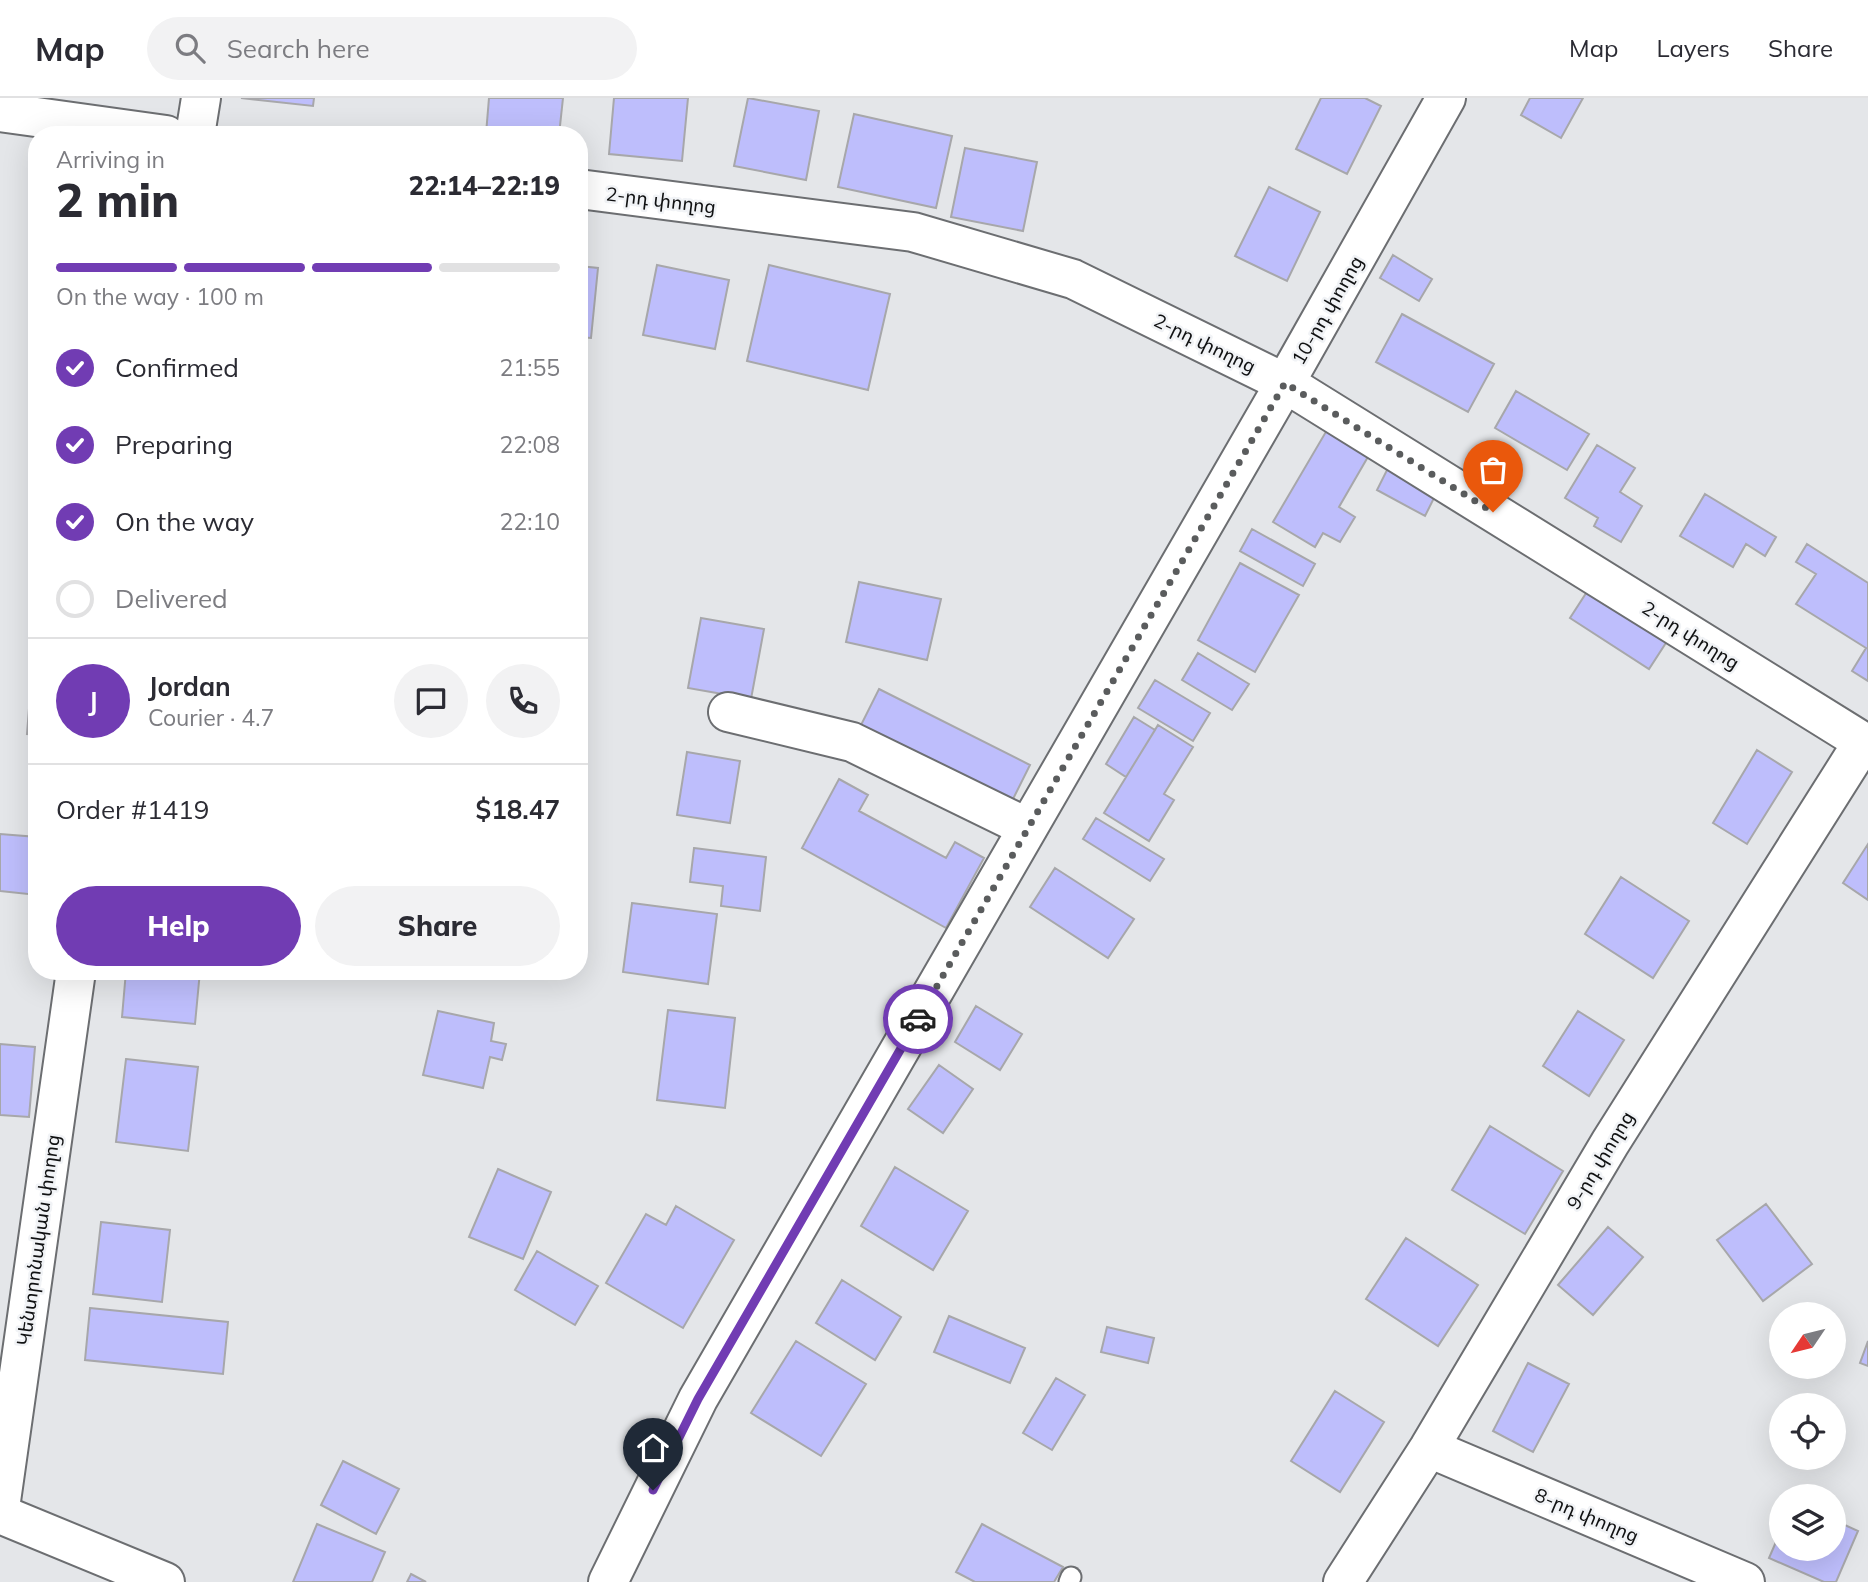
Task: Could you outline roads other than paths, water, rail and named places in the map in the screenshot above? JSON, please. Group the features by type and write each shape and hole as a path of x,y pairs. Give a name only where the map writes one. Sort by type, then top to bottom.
{"street":[{"path":"196,126 201,98"},
{"name":"10-րդ փողոց","path":"608,1582 698,1399 1285,383 1446,98"},
{"path":"0,112 101,126"},
{"name":"2-րդ փողոց","path":"588,190 913,233 1073,279 1285,383 1866,744"},
{"path":"728,712 852,742 1028,828"},
{"name":"9-րդ փողոց","path":"1343,1582 1429,1448 1610,1143 1866,744"},
{"name":"Կենտրոնական փողոց","path":"0,1508 75,980"},
{"name":"8-րդ փողոց","path":"1429,1448 1745,1582"},
{"path":"0,1514 165,1582"}]}
